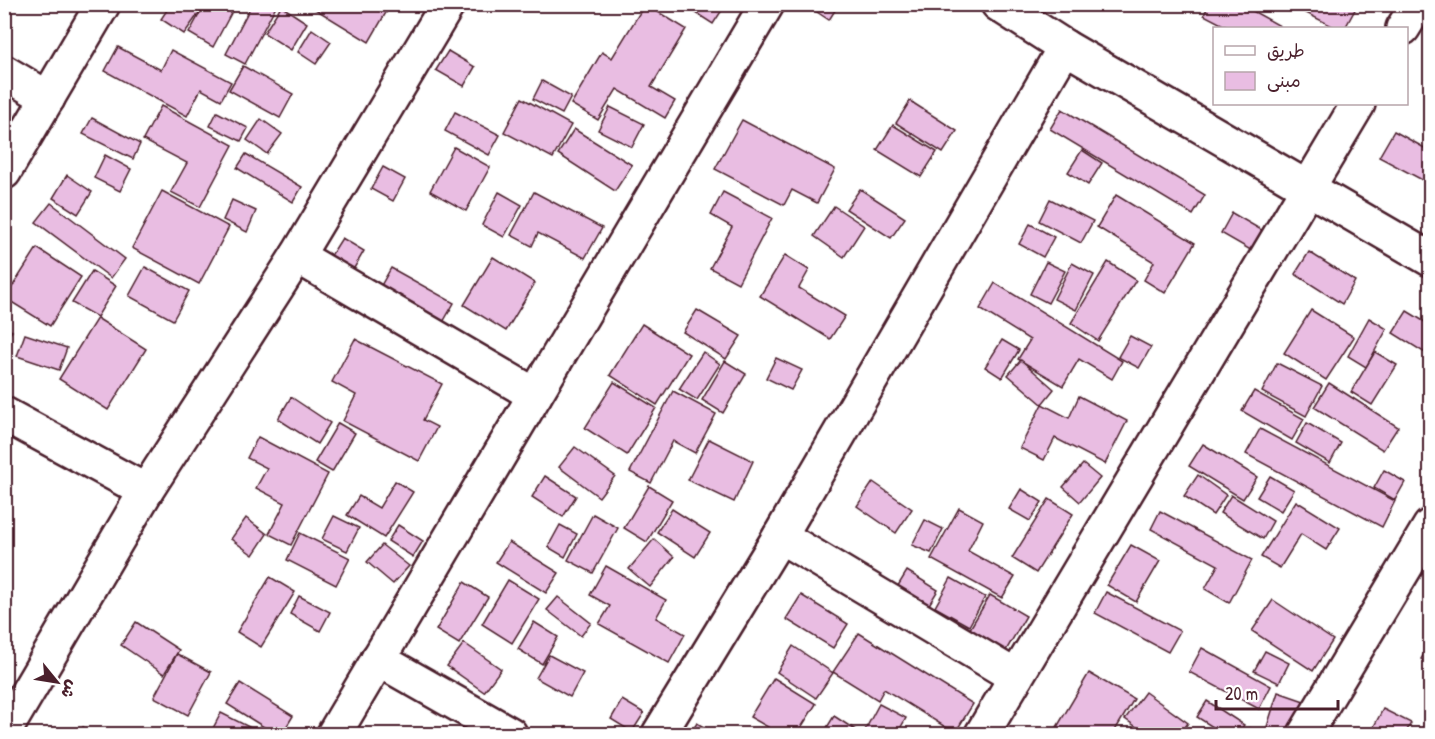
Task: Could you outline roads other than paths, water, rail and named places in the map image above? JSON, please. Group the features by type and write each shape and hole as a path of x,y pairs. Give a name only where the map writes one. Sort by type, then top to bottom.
{"street":[{"path":"4,172 104,4"},
{"path":"4,732 146,491 297,256 448,4"},
{"path":"334,735 767,4"},
{"path":"1404,27 1418,4"},
{"path":"1013,8 1065,47 1431,259"},
{"path":"659,735 780,536 1065,47"},
{"path":"4,72 48,98"},
{"path":"982,735 1357,105"},
{"path":"297,256 535,395"},
{"path":"4,414 146,491"},
{"path":"1305,735 1431,526"},
{"path":"780,536 1016,677"},
{"path":"378,658 510,735"}]}
